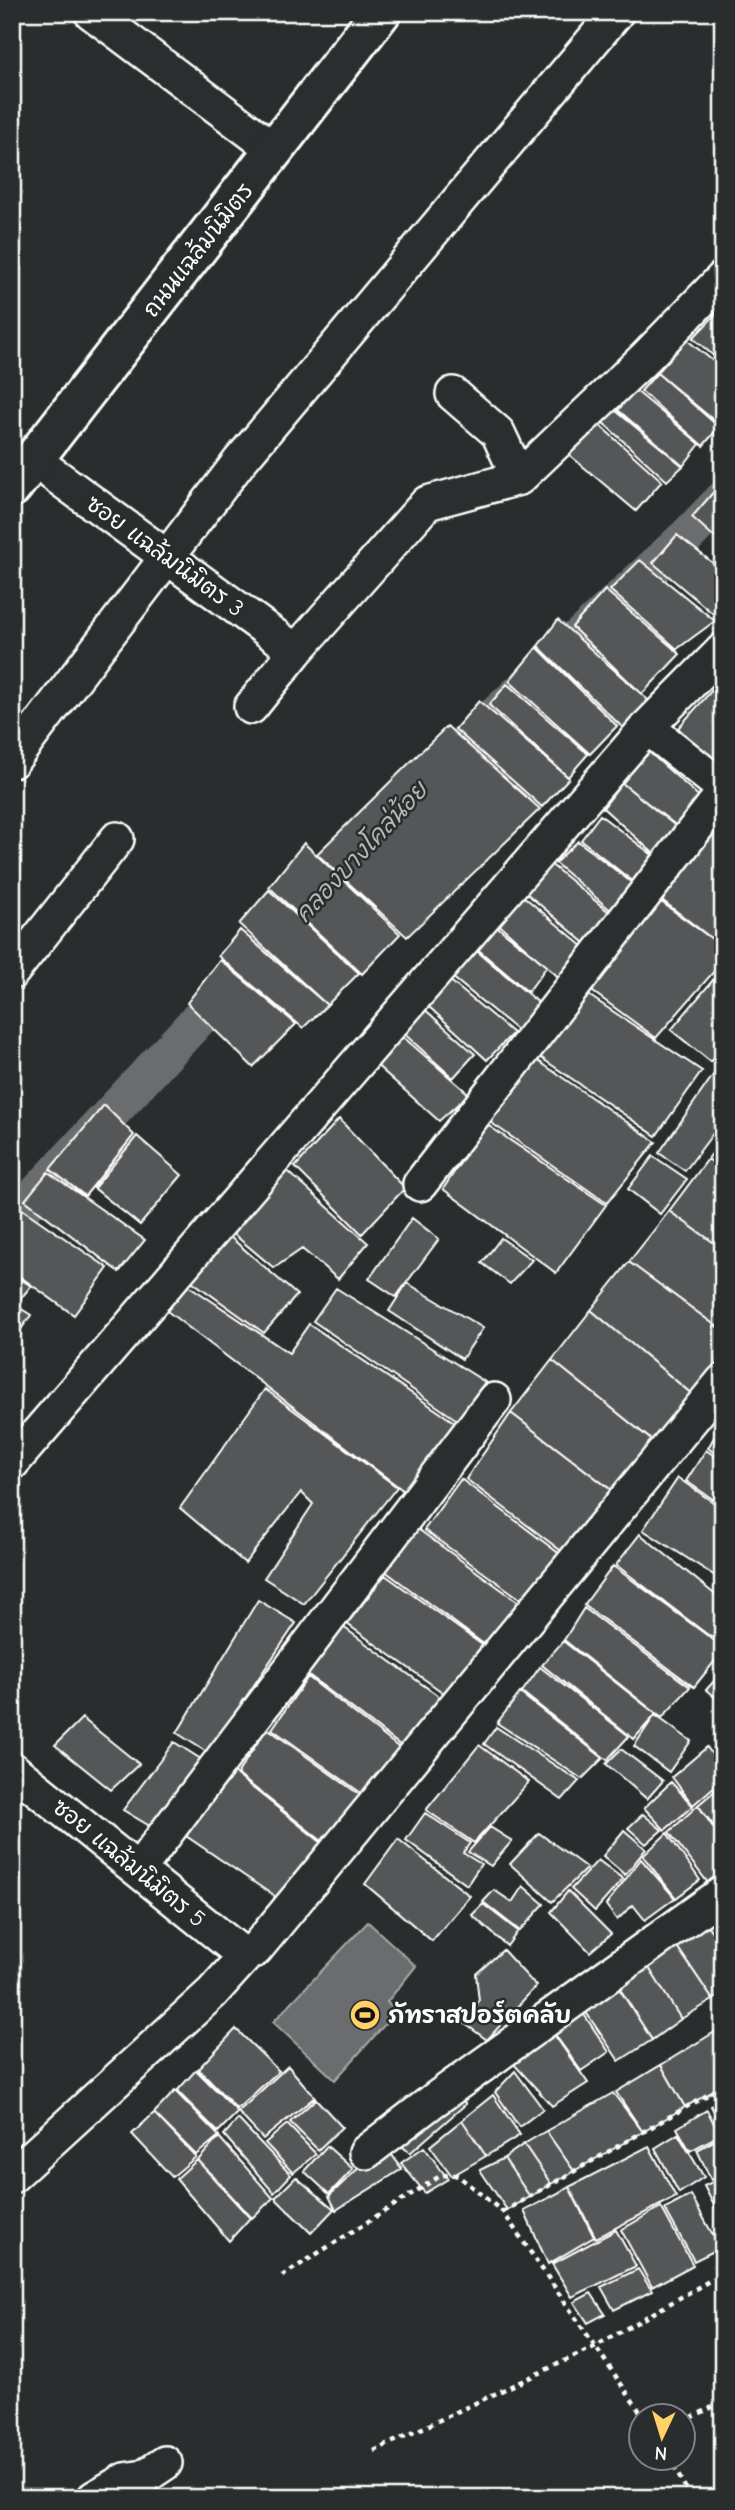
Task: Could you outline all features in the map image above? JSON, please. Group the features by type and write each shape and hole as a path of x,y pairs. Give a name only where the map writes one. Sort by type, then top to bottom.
{"street":[{"path":"91,12 276,151"},
{"name":"ถนนแฉล้มนิมิตร","path":"23,474 276,151 381,12"},
{"path":"12,761 240,461 617,12"},
{"path":"251,707 296,651 426,503 519,478 645,358 723,278"},
{"path":"453,394 498,433 519,478"},
{"name":"ซอย แฉล้มนิมิตร 3","path":"23,474 166,558 296,651"},
{"path":"12,1463 647,727 723,650"},
{"path":"647,727 723,788"},
{"path":"420,1184 723,793"},
{"path":"12,972 117,839"},
{"path":"12,2176 212,1993 248,1953 255,1950 723,1381"},
{"path":"138,1870 494,1400"},
{"name":"ซอย แฉล้มนิมิตร 5","path":"12,1769 241,1953 248,1953"},
{"path":"366,2152 433,2100 723,1893"},
{"path":"94,2498 125,2480 144,2477 165,2463"}],"path":[{"path":"503,2212 723,2086"},
{"path":"282,2276 440,2176 458,2176 503,2212 633,2402"},
{"path":"374,2451 594,2347 723,2273"},
{"path":"696,2415 723,2402"},
{"path":"677,2472 691,2498"}],"shaded area":[{"path":"368,1922 416,1966 387,2002 396,2012 335,2080 273,2022"}],"building":[{"path":"718,312 723,316 723,364 693,338"},
{"path":"687,340 723,369 723,428 657,373"},
{"path":"657,373 719,427 703,446 641,391"},
{"path":"635,390 700,444 683,466 618,410"},
{"path":"610,406 683,466 667,481 600,420"},
{"path":"595,421 662,481 636,511 567,453"},
{"path":"723,481 723,545 692,517"},
{"path":"677,535 723,571 723,614 718,618 653,563"},
{"path":"640,560 715,621 677,649 610,590"},
{"path":"605,590 680,654 642,694 572,627"},
{"path":"558,620 648,700 624,729 538,646"},
{"path":"537,647 617,726 590,754 509,681"},
{"path":"723,678 723,773 678,728"},
{"path":"507,684 588,754 568,777 489,705"},
{"path":"479,701 569,778 542,807 455,729"},
{"path":"447,726 540,809 407,937 317,854"},
{"path":"649,752 702,799 678,827 622,783"},
{"path":"622,783 678,828 653,853 603,808"},
{"path":"600,815 659,860 637,885 581,840"},
{"path":"712,822 723,830 723,942 720,945 658,897"},
{"path":"578,841 636,886 614,913 555,863"},
{"path":"304,843 400,934 362,974 269,887"},
{"path":"548,862 615,917 591,948 525,892"},
{"path":"269,890 359,973 327,1005 239,924"},
{"path":"516,890 590,952 564,982 494,920"},
{"path":"653,896 723,947 723,961 656,1038 585,986"},
{"path":"495,925 547,966 528,992 475,947"},
{"path":"240,930 327,1005 303,1028 218,956"},
{"path":"472,947 540,1004 518,1031 451,976"},
{"path":"220,960 296,1024 253,1067 187,1003"},
{"path":"723,968 723,1048 711,1062 671,1030"},
{"path":"447,978 513,1033 487,1060 427,1005"},
{"path":"581,990 702,1071 656,1136 537,1055"},
{"path":"421,1006 475,1054 453,1078 401,1031"},
{"path":"395,1030 469,1094 439,1121 372,1061"},
{"path":"534,1058 656,1142 607,1203 490,1122"},
{"path":"723,1061 723,1120 685,1171 659,1153"},
{"path":"104,1105 134,1135 85,1196 50,1169"},
{"path":"339,1119 405,1188 362,1234 295,1167"},
{"path":"486,1124 606,1205 556,1273 443,1189"},
{"path":"137,1136 182,1175 140,1225 94,1188"},
{"path":"723,1138 723,1170 708,1159"},
{"path":"653,1156 687,1179 660,1214 628,1189"},
{"path":"708,1159 723,1170 723,1249 669,1211"},
{"path":"283,1167 368,1243 338,1279 302,1249 274,1268 225,1227"},
{"path":"48,1172 145,1240 119,1272 25,1200"},
{"path":"22,1209 108,1268 74,1315 12,1271 12,1222"},
{"path":"669,1211 723,1249 723,1331 629,1262"},
{"path":"412,1218 439,1239 396,1297 369,1279"},
{"path":"222,1230 297,1295 264,1333 186,1277"},
{"path":"501,1238 532,1260 510,1284 482,1263"},
{"path":"629,1262 723,1331 723,1359 693,1395 591,1310"},
{"path":"12,1273 31,1286 18,1302 12,1299"},
{"path":"182,1281 289,1353 309,1324 457,1424 404,1491 159,1305"},
{"path":"407,1283 483,1328 462,1359 389,1311"},
{"path":"336,1288 485,1382 457,1420 313,1321"},
{"path":"12,1303 31,1315 12,1342"},
{"path":"591,1310 693,1395 654,1442 552,1360"},
{"path":"552,1360 654,1442 614,1492 511,1413"},
{"path":"265,1389 397,1487 304,1604 264,1578 313,1504 301,1492 245,1563 180,1508"},
{"path":"511,1413 614,1492 564,1553 466,1479"},
{"path":"721,1425 723,1426 723,1459 708,1448"},
{"path":"706,1450 723,1462 723,1506 686,1481"},
{"path":"678,1478 723,1509 723,1581 643,1530"},
{"path":"461,1479 561,1555 522,1600 424,1530"},
{"path":"415,1527 520,1603 485,1645 385,1571"},
{"path":"640,1534 723,1601 723,1624 712,1638 616,1565"},
{"path":"613,1566 723,1647 723,1651 694,1687 584,1605"},
{"path":"385,1575 485,1647 445,1694 347,1624"},
{"path":"258,1600 296,1623 208,1753 177,1733"},
{"path":"584,1608 690,1687 662,1718 564,1640"},
{"path":"339,1624 444,1700 405,1749 306,1673"},
{"path":"563,1641 656,1714 634,1739 542,1665"},
{"path":"540,1667 629,1736 607,1760 522,1692"},
{"path":"723,1671 723,1704 706,1690"},
{"path":"308,1677 402,1750 361,1793 272,1729"},
{"path":"520,1693 603,1758 582,1779 497,1723"},
{"path":"655,1715 691,1741 669,1772 634,1746"},
{"path":"82,1718 139,1764 111,1790 55,1745"},
{"path":"496,1727 579,1781 562,1800 484,1744"},
{"path":"267,1728 360,1795 327,1845 237,1774"},
{"path":"174,1742 204,1761 153,1828 123,1810"},
{"path":"479,1745 529,1782 474,1843 426,1810"},
{"path":"707,1747 723,1770 723,1779 693,1805 672,1777"},
{"path":"621,1749 663,1781 647,1799 606,1764"},
{"path":"234,1773 322,1843 277,1898 186,1836"},
{"path":"671,1782 693,1806 665,1830 644,1808"},
{"path":"723,1784 723,1838 698,1805"},
{"path":"698,1805 723,1842 723,1871 708,1883 669,1832"},
{"path":"425,1813 470,1843 463,1853 481,1864 467,1885 406,1840"},
{"path":"643,1814 662,1830 646,1844 628,1828"},
{"path":"490,1827 512,1841 491,1866 468,1852"},
{"path":"624,1830 646,1849 625,1875 603,1856"},
{"path":"539,1833 587,1868 552,1902 510,1864"},
{"path":"667,1833 700,1880 676,1898 643,1856"},
{"path":"398,1839 470,1896 432,1941 365,1884"},
{"path":"641,1859 675,1898 645,1920 633,1905 617,1920 606,1905"},
{"path":"598,1860 623,1879 595,1911 571,1889"},
{"path":"523,1886 544,1904 520,1931 483,1902 494,1890 512,1902"},
{"path":"568,1891 611,1934 590,1952 551,1912"},
{"path":"483,1904 518,1931 507,1946 472,1915"},
{"path":"723,1911 723,1947 705,1922"},
{"path":"705,1922 723,1947 723,1993 713,2000 674,1942"},
{"path":"674,1942 713,2000 681,2019 644,1960"},
{"path":"503,1950 536,1986 487,2040 464,2023 479,2001 476,1974"},
{"path":"644,1960 681,2019 652,2040 615,1981"},
{"path":"613,1979 652,2040 619,2061 579,2002"},
{"path":"577,2004 609,2052 581,2071 548,2025"},
{"path":"546,2023 588,2083 552,2106 502,2051"},
{"path":"723,2027 723,2086 685,2107 661,2065"},
{"path":"236,2029 279,2071 237,2109 198,2069"},
{"path":"661,2065 685,2107 643,2132 616,2092"},
{"path":"288,2066 315,2097 263,2139 238,2112"},
{"path":"196,2070 238,2112 218,2132 177,2091"},
{"path":"515,2071 543,2109 519,2127 495,2092"},
{"path":"441,2077 466,2104 410,2153 383,2130"},
{"path":"175,2091 219,2136 196,2155 154,2113"},
{"path":"613,2093 643,2132 574,2171 546,2131"},
{"path":"493,2095 520,2135 486,2156 462,2120"},
{"path":"316,2099 342,2127 318,2150 290,2122"},
{"path":"723,2099 723,2128 711,2106"},
{"path":"707,2110 720,2135 690,2151 677,2128"},
{"path":"154,2113 196,2157 172,2177 132,2134"},
{"path":"238,2119 291,2175 274,2193 224,2135"},
{"path":"462,2120 486,2156 452,2176 430,2146"},
{"path":"287,2124 316,2154 293,2173 265,2143"},
{"path":"546,2131 574,2171 551,2184 524,2144"},
{"path":"678,2134 704,2177 679,2193 655,2148"},
{"path":"219,2137 273,2198 252,2218 198,2160"},
{"path":"721,2137 723,2175 711,2180 697,2150"},
{"path":"384,2144 402,2169 336,2210 329,2196"},
{"path":"524,2144 551,2184 530,2197 504,2158"},
{"path":"327,2146 353,2169 329,2194 304,2171"},
{"path":"649,2146 676,2197 596,2238 569,2187"},
{"path":"424,2147 448,2179 425,2193 401,2163"},
{"path":"504,2158 530,2197 507,2210 480,2170"},
{"path":"197,2160 250,2218 229,2241 176,2179"},
{"path":"296,2177 334,2209 311,2233 275,2198"},
{"path":"723,2177 723,2219 721,2219 704,2186"},
{"path":"569,2187 594,2237 548,2264 524,2211"},
{"path":"691,2195 720,2248 694,2261 665,2209"},
{"path":"661,2207 693,2265 652,2287 621,2230"},
{"path":"616,2230 636,2266 572,2297 552,2264"},
{"path":"638,2269 652,2291 614,2310 601,2287"},
{"path":"591,2293 605,2314 588,2323 574,2302"}],"waterway":[{"name":"คลองบางโคล่น้อย","path":"459,749 723,499"},
{"name":"คลองบางโคล่น้อย","path":"12,1220 244,970 333,879"}],"place":[{"name":"ภัทราสปอร์ตคลับ","path":"365,2015"}]}
